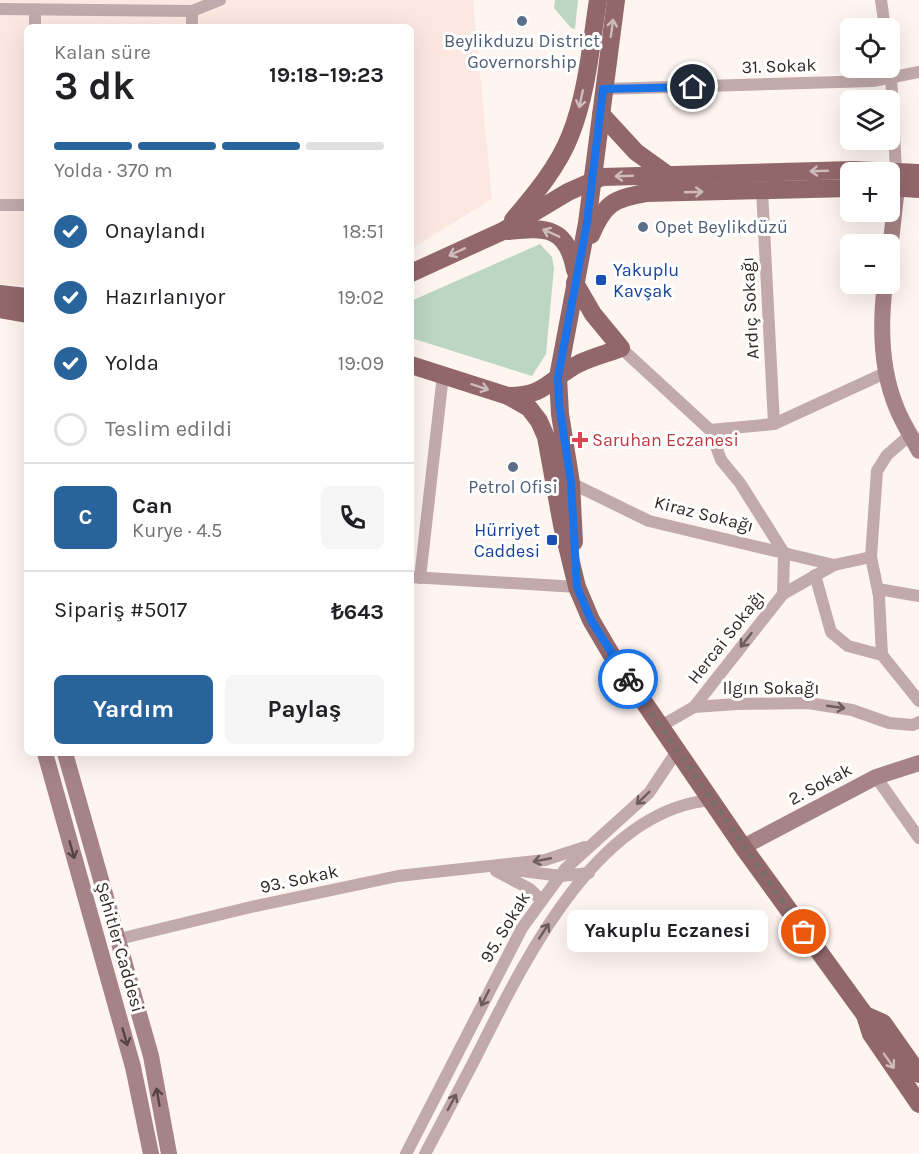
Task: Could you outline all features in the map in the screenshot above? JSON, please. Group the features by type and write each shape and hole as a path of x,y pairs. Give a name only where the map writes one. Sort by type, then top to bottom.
{"main road":[{"path":"503,231 544,180 570,137 585,80 598,0"},
{"path":"574,569 571,483 560,414 558,377 587,223 616,0"},
{"path":"601,114 636,153 668,175"},
{"path":"900,180 919,173"},
{"path":"414,272 503,231 568,192 592,181 621,175 840,180"},
{"path":"900,184 919,189"},
{"path":"575,278 601,213 624,196 646,193 840,188"},
{"path":"503,231 538,228 549,230 562,238 572,251 575,278 594,314 621,348 580,363 536,393 508,396"},
{"path":"0,294 24,297"},
{"path":"0,309 24,313"},
{"path":"414,366 508,396 529,408 539,422 553,468 571,483"},
{"path":"550,459 562,525 577,587 591,620 610,654 743,847 865,1016 871,1034 919,1104"},
{"path":"865,1016 883,1023 919,1074"}],"street":[{"path":"0,9 192,11 220,0"},
{"path":"881,0 884,18"},
{"path":"35,10 35,24"},
{"path":"192,11 192,24"},
{"name":"31. Sokak","path":"900,75 919,72"},
{"name":"31. Sokak","path":"603,89 873,81 884,78"},
{"path":"892,78 894,162"},
{"name":"Ardıç Sokağı","path":"762,190 774,424"},
{"path":"0,206 24,205"},
{"path":"884,294 885,373 897,409 919,451"},
{"path":"621,348 710,430 721,460 740,483 784,553"},
{"path":"710,430 774,424 885,373"},
{"path":"443,375 415,578 577,587"},
{"path":"910,435 887,455 877,471 871,557 878,589 882,655 919,701"},
{"name":"Kiraz Sokağı","path":"571,483 649,521 834,565"},
{"name":"Hercai Sokağı","path":"694,707 783,594 784,553"},
{"path":"783,594 834,565 871,557"},
{"path":"814,575 831,632 848,646 882,655"},
{"path":"878,589 919,596"},
{"name":"Ilgın Sokağı","path":"661,726 694,707 808,703 852,710 890,723 913,725 919,722"},
{"name":"95. Sokak","path":"406,1154 522,928 561,876 649,793 677,751"},
{"name":"Şehitler Caddesi","path":"46,756 133,1067 151,1154"},
{"name":"Şehitler Caddesi","path":"66,756 151,1056 169,1154"},
{"name":"2. Sokak","path":"743,847 876,777 919,763"},
{"path":"876,777 919,838"},
{"name":"95. Sokak","path":"425,1154 513,982 550,922 606,852 642,824 668,809 691,802 712,800"},
{"path":"65,825 84,819"},
{"path":"487,866 545,860 595,842"},
{"path":"487,866 561,876 589,873"},
{"path":"487,866 530,889 541,900"},
{"name":"93. Sokak","path":"119,939 251,907 398,876 487,866"},
{"path":"85,896 104,890"},
{"path":"498,973 513,982"},
{"path":"148,1136 164,1130"}],"shaded area":[{"path":"0,0 473,0 492,199 414,247 414,24 24,24 24,286 0,284"}],"green space":[{"path":"555,0 578,0 575,29 571,28 554,8"},
{"path":"540,244 552,257 554,268 546,354 532,376 414,339 414,300"}],"way so far":[{"path":"628,679 804,932"}],"place":[{"name":"Beylikduzu District Governorship","path":"522,21"},
{"name":"Opet Beylikdüzü","path":"643,227"},
{"name":"Yakuplu Kavşak","path":"601,280"},
{"name":"Saruhan Eczanesi","path":"580,440"},
{"name":"Petrol Ofisi","path":"513,467"},
{"name":"Hürriyet Caddesi","path":"552,540"},
{"name":"Yakuplu Eczanesi","path":"804,932"}],"route":[{"path":"628,679 610,654 591,620 577,587 574,569 571,483 560,414 558,377 587,223 603,89 693,87"}]}
